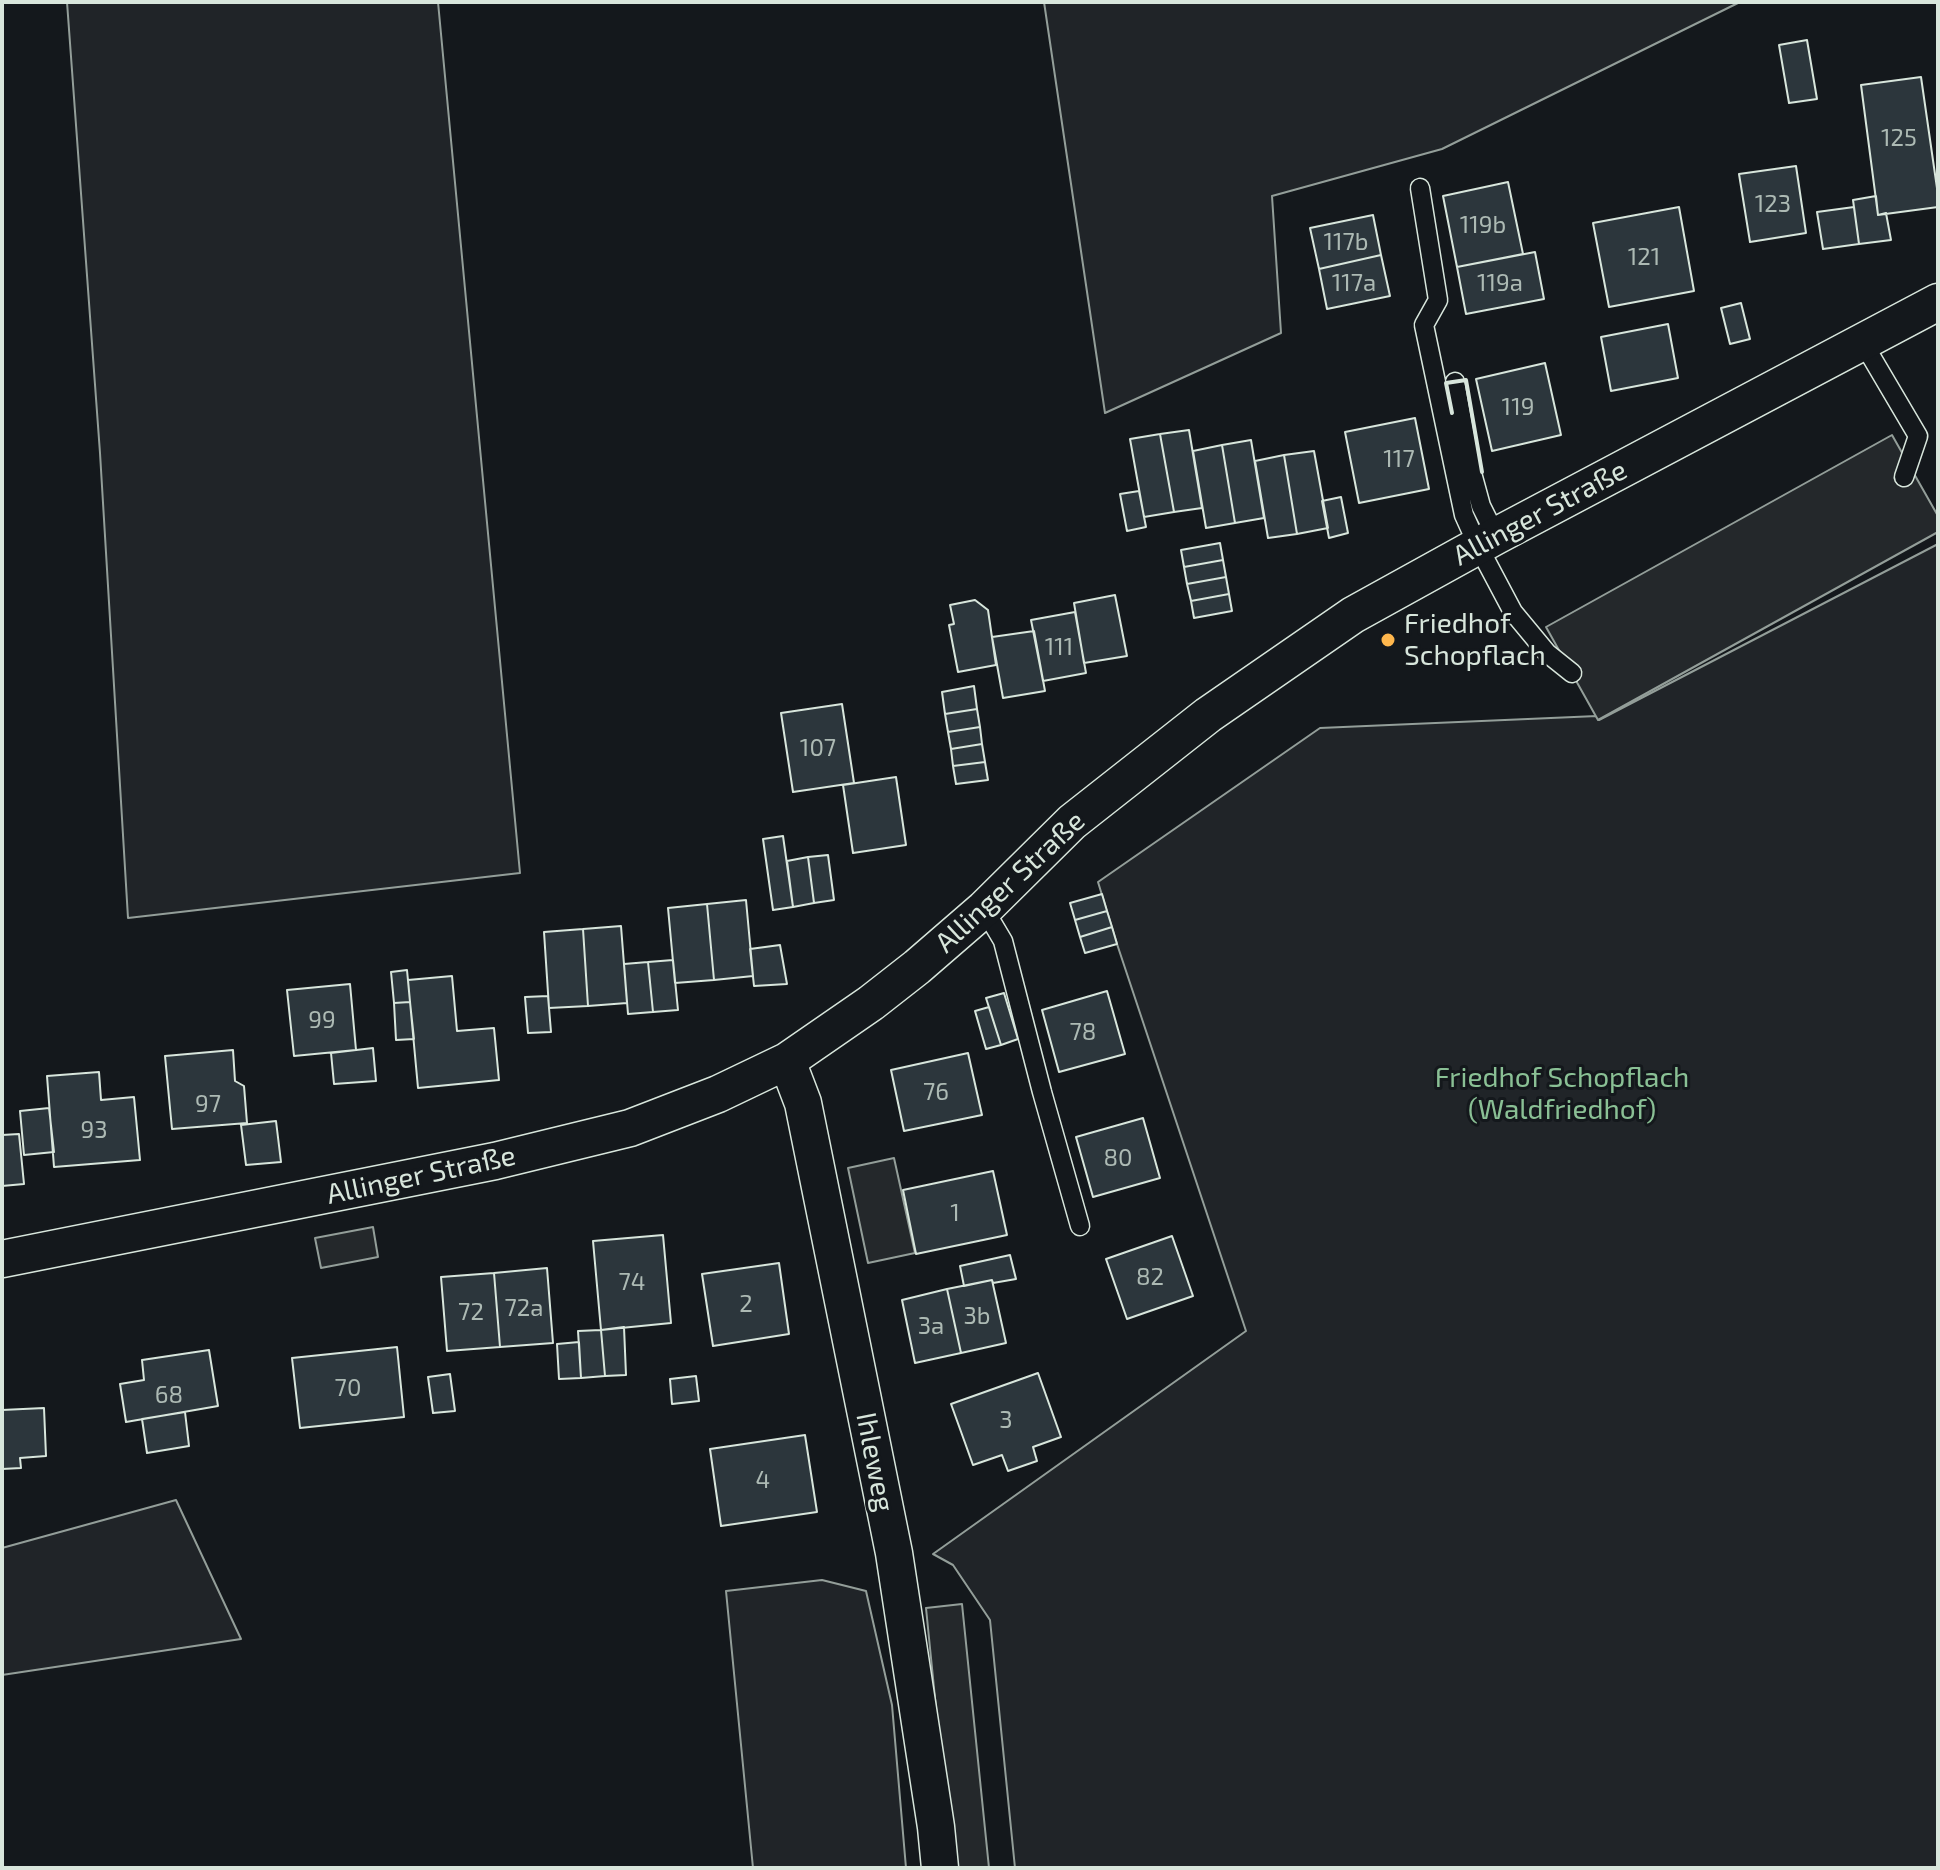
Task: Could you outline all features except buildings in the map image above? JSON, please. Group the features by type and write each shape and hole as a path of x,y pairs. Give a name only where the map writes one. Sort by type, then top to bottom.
{"street":[{"name":"Allinger Straße","path":"2,1259 495,1161 630,1128 718,1094 787,1061 917,967 984,909 1072,822 1208,715 1353,615 1938,302"},
{"name":"Ihleweg","path":"787,1061 803,1103 894,1553 940,1868"}],"lane":[{"path":"1420,188 1438,300 1424,325 1464,515 1487,541"},
{"path":"1862,341 1918,436 1904,477"},
{"path":"1455,382 1487,541 1513,612 1547,653 1572,673"},
{"path":"984,909 1003,941 1080,1226"}],"green space":[{"path":"67,2 438,2 520,873 128,918 100,453"},
{"path":"1044,2 1740,2 1442,149 1272,196 1281,333 1105,413"},
{"name":"Friedhof Schopflach (Waldfriedhof)","path":"1938,544 1938,1868 1015,1868 990,1620 953,1565 933,1554 1246,1331 1098,882 1320,728 1597,716 1599,720"},
{"path":"176,1500 241,1639 2,1675 2,1548"},
{"path":"822,1580 866,1591 892,1705 906,1868 753,1868 726,1591"}],"shaded area":[{"path":"1892,435 1938,516 1938,532 1598,720 1546,627"},
{"path":"894,1158 915,1253 868,1263 848,1168"},
{"path":"373,1227 378,1257 321,1268 315,1238"},
{"path":"962,1604 989,1868 952,1868 926,1608"}],"wall":[{"path":"1452,413 1446,383 1466,380 1482,472"}],"place":[{"name":"Friedhof Schopflach","path":"1388,640"}]}
